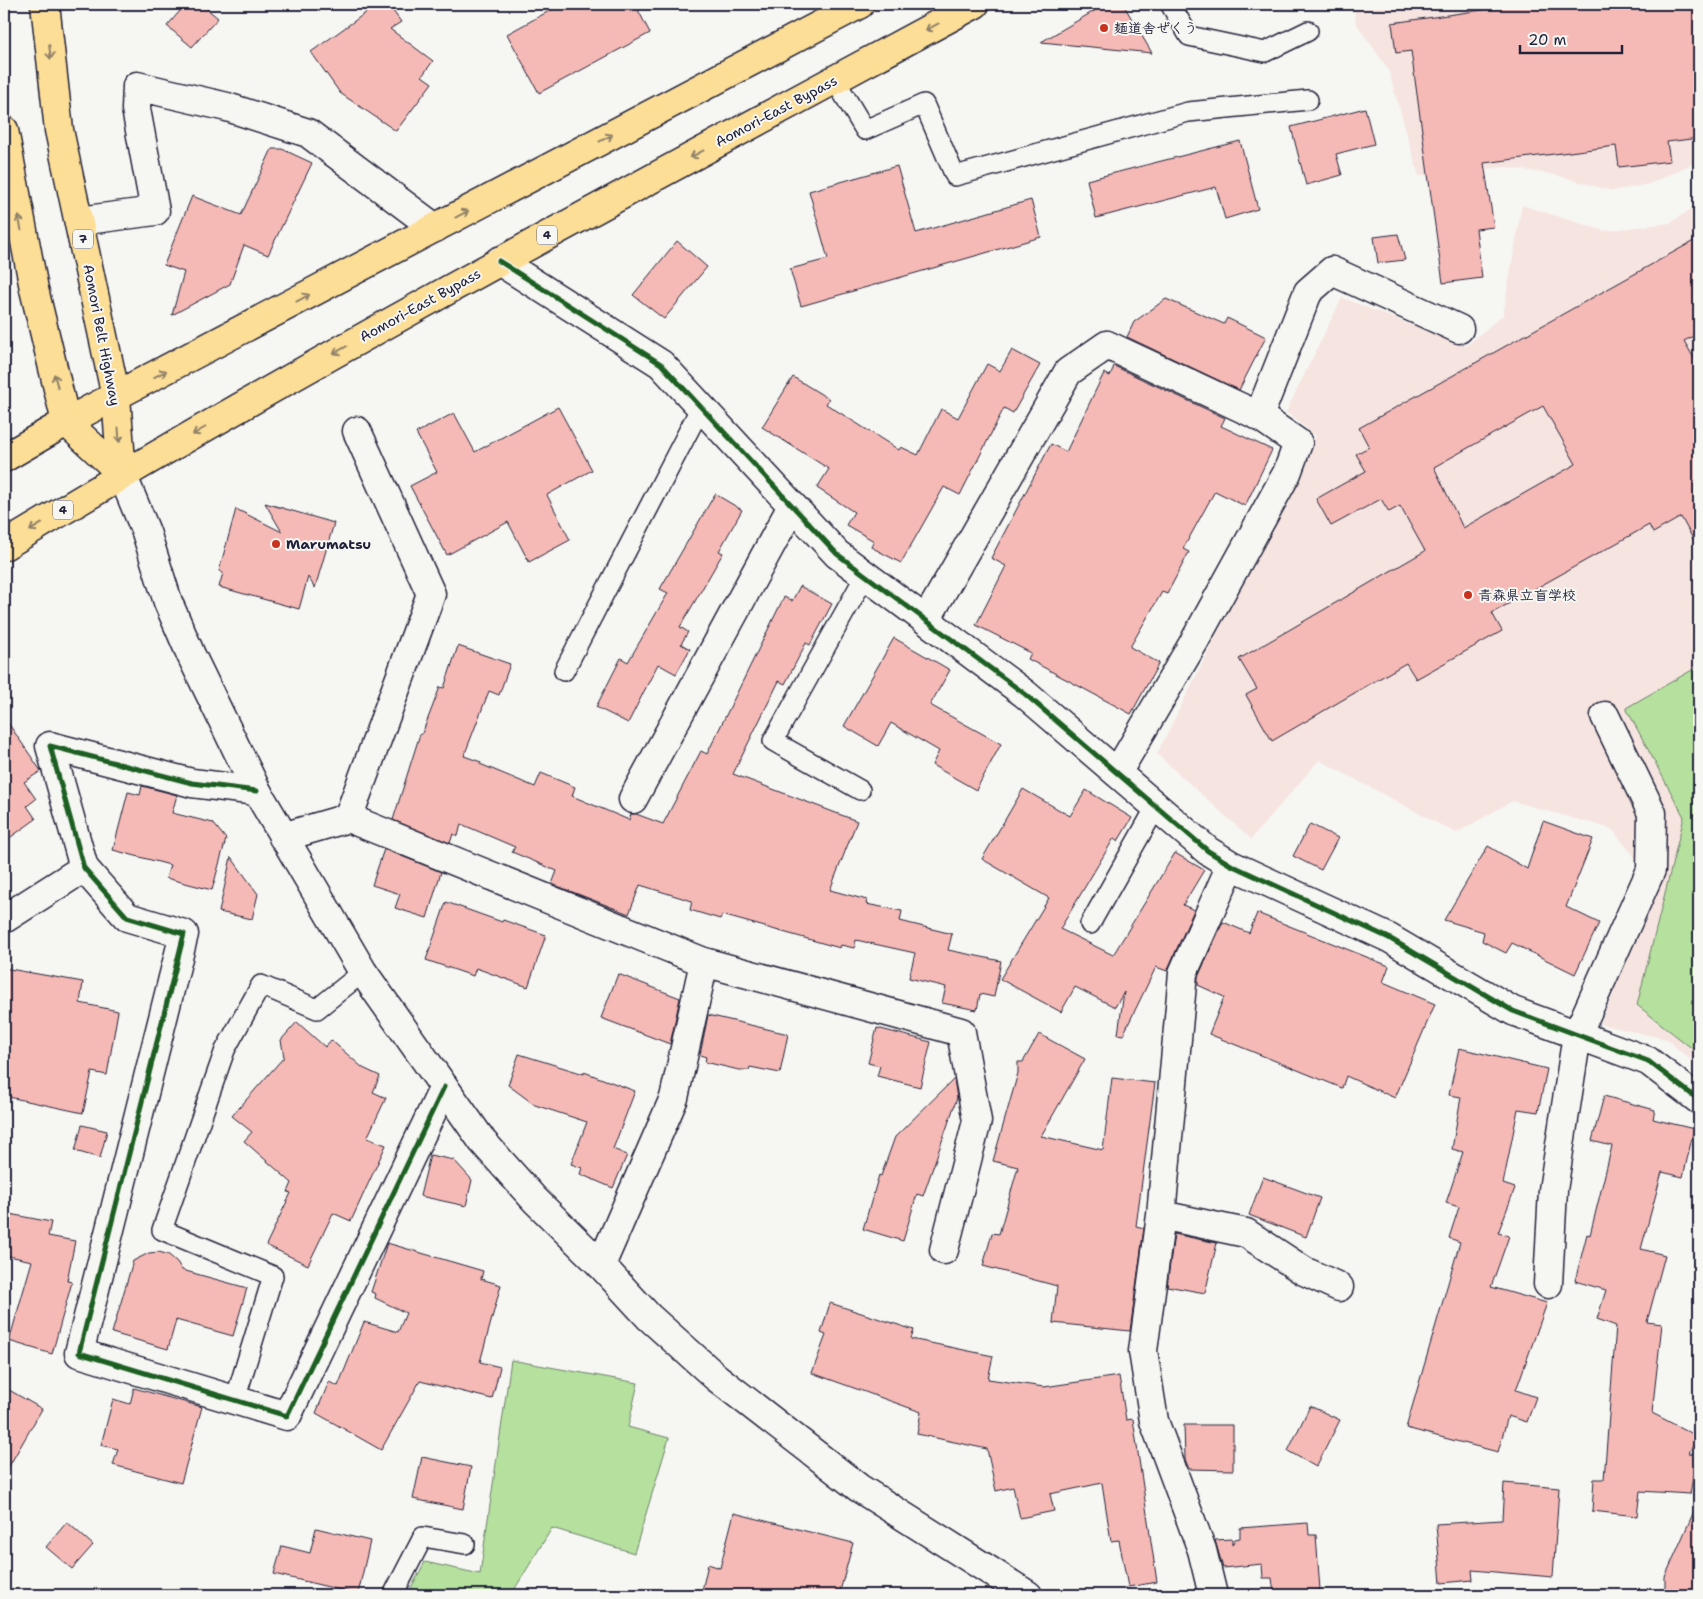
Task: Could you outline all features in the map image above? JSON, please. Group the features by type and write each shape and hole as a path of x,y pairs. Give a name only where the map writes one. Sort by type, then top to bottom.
{"highway":[{"name":"Aomori Belt Highway","path":"45,4 59,130 116,397 122,474"},
{"path":"4,458 66,422 860,4"},
{"name":"Aomori-East Bypass","path":"4,546 122,474 499,261 975,4"},
{"path":"4,130 34,289 66,422 122,474"}],"street":[{"path":"79,221 155,212 136,109 137,86 227,106 308,133 435,228"},
{"path":"499,261 661,364 837,554 1025,694 1208,851 1231,865 1389,938 1513,1011 1648,1061 1699,1100"},
{"path":"1259,416 1308,292 1332,271 1459,329"},
{"path":"926,620 1068,372 1107,345 1259,416 1298,443 1287,473 1194,642 1117,773"},
{"path":"348,818 431,594 357,431"},
{"path":"122,474 146,532 168,602 191,655 257,791 363,972 483,1142 535,1200 601,1265 649,1317 717,1378 859,1488 1028,1595"},
{"path":"633,799 792,506"},
{"path":"1548,1284 1553,1190 1576,1035 1651,870 1652,813 1605,716"},
{"path":"257,791 192,783 50,746 84,868 127,918 184,934 79,1353 287,1416 444,1087"},
{"path":"283,837 348,818 704,962 961,1032 978,1121 944,1250"},
{"path":"1214,1595 1202,1550 1154,1421 1143,1351 1161,1215 1183,973 1231,865"},
{"path":"4,919 84,868"},
{"path":"601,1265 674,1098 704,962"},
{"path":"1161,1215 1246,1233 1304,1271 1338,1287"}],"lane":[{"path":"1170,4 1189,36 1265,52 1308,31"},
{"path":"835,80 865,130 924,104 955,176 1188,112 1308,100"},
{"path":"564,671 701,408"},
{"path":"860,790 773,741 866,576"},
{"path":"1090,924 1156,807"},
{"path":"236,1400 274,1276 162,1230 225,1050 261,985 317,1009 363,972"},
{"path":"393,1595 423,1537 464,1544"}],"shaded area":[{"path":"1353,4 1699,4 1699,163 1687,166 1649,184 1612,191 1556,175 1505,167 1419,176 1388,69 1356,23"},
{"name":"青森県立盲学校","path":"1699,204 1699,1067 1666,1039 1600,1024 1658,886 1612,829 1512,801 1456,833 1319,760 1251,839 1157,754 1316,436 1286,412 1342,298 1466,346 1503,315 1522,205 1604,231 1670,223"}],"green space":[{"path":"1699,666 1699,1054 1637,1005 1684,817 1626,708"},
{"path":"511,1360 638,1383 628,1427 669,1438 634,1553 552,1528 511,1595 407,1595 425,1562 480,1574"}],"building":[{"path":"186,4 201,4 218,18 192,47 167,26"},
{"path":"378,4 388,4 401,22 390,29 433,61 422,76 432,83 396,131 340,93 311,52"},
{"path":"562,4 635,4 650,33 539,93 507,34"},
{"path":"1106,4 1123,4 1152,53 1041,42"},
{"path":"1502,4 1699,4 1699,138 1667,142 1670,161 1619,167 1616,146 1484,163 1494,227 1476,229 1482,278 1443,283 1411,51 1396,53 1392,23 1503,7"},
{"path":"1365,108 1374,144 1336,154 1342,175 1306,185 1291,127"},
{"path":"1240,141 1258,209 1225,219 1216,187 1096,218 1087,180"},
{"path":"272,149 282,149 312,163 268,255 244,245 230,284 172,315 184,272 164,265 192,196 241,215"},
{"path":"897,166 916,233 1031,200 1041,237 801,306 790,269 828,259 809,191"},
{"path":"1398,234 1405,260 1378,263 1374,237"},
{"path":"1699,238 1699,333 1684,341 1699,367 1699,550 1681,517 1653,533 1649,525 1492,613 1502,631 1416,679 1406,663 1272,741 1246,695 1257,689 1239,659 1425,551 1400,506 1389,512 1381,499 1331,526 1316,499 1366,471 1356,454 1369,447 1359,428","holes":["1543,406 1576,464 1463,528 1434,467"]},
{"path":"677,241 707,267 664,319 633,295"},
{"path":"1166,299 1224,324 1227,318 1266,337 1239,390 1127,337 1134,322"},
{"path":"1012,350 1040,365 1013,413 1004,408 960,495 944,487 901,563 871,547 874,541 846,525 854,512 817,488 829,469 762,427 793,377 829,399 826,404 899,450 901,447 918,455 941,409 958,418 987,364 1000,371"},
{"path":"1114,366 1225,418 1221,426 1272,450 1245,506 1215,491 1183,549 1189,552 1167,594 1162,592 1130,647 1159,663 1131,714 1028,659 1031,653 976,625 1006,566 991,558 1051,444 1066,452 1104,373 1110,376"},
{"path":"558,407 592,470 547,495 570,540 529,562 508,522 447,555 410,486 437,472 416,433 454,413 475,452"},
{"path":"715,494 742,510 719,551 723,553 680,627 688,632 681,644 690,649 676,674 658,664 628,723 596,707 621,658 628,662 668,593 660,589"},
{"path":"265,503 334,523 315,588 308,577 299,609 219,587 223,573 219,571 236,509 282,532"},
{"path":"800,586 832,604 810,645 806,643 785,684 779,681 733,774 857,821 830,890 867,900 866,904 902,911 900,921 952,934 948,950 1001,961 994,997 980,994 977,1010 942,1003 946,987 909,978 915,953 856,940 854,948 841,945 840,948 722,915 720,919 690,910 692,901 640,885 629,914 552,884 557,871 512,852 515,847 461,824 458,836 453,834 450,843 393,820 420,734 422,734 440,687 444,688 458,646 510,664 499,695 489,691 464,756 535,787 541,773 575,787 572,796 629,820 631,814 636,814 663,824 701,751 707,754 784,597 792,601"},
{"path":"894,638 950,670 930,705 1001,744 976,790 932,765 939,751 891,723 878,746 844,726"},
{"path":"4,717 41,771 24,782 36,799 27,806 36,819 4,842"},
{"path":"142,786 177,795 172,813 213,823 226,839 212,890 166,878 170,865 113,850 128,792 140,795"},
{"path":"1023,789 1070,816 1086,790 1132,818 1118,841 1114,838 1060,929 1113,955 1175,853 1204,870 1183,905 1194,910 1167,971 1156,967 1123,1035 1118,1034 1124,992 1115,1007 1075,987 1061,1012 1000,979 1049,898 982,859"},
{"path":"1543,821 1593,839 1566,907 1599,923 1575,974 1512,943 1506,953 1482,941 1484,932 1444,920 1488,846 1527,869"},
{"path":"1310,824 1338,838 1321,870 1293,856"},
{"path":"384,849 441,872 427,918 395,908 400,894 372,885"},
{"path":"231,857 258,894 252,919 219,912"},
{"path":"446,902 546,935 528,987 476,968 473,976 426,960"},
{"path":"1257,913 1389,966 1383,982 1435,1004 1395,1098 1346,1076 1342,1088 1209,1034 1224,997 1198,985 1198,977 1223,922 1249,933"},
{"path":"4,968 83,982 80,1003 118,1011 107,1075 92,1072 83,1113 4,1096"},
{"path":"618,974 680,998 670,1044 601,1018"},
{"path":"708,1015 788,1034 780,1073 750,1067 749,1070 739,1070 705,1062 706,1057 700,1055"},
{"path":"297,1022 325,1047 331,1040 363,1068 380,1076 373,1092 386,1098 367,1138 386,1145 351,1221 333,1213 308,1265 266,1245 291,1193 288,1192 292,1183 244,1141 252,1132 232,1116 284,1057 281,1040"},
{"path":"877,1028 931,1042 920,1087 877,1076 880,1066 868,1063"},
{"path":"1039,1034 1085,1059 1041,1136 1103,1150 1112,1078 1155,1083 1136,1226 1144,1228 1130,1331 1053,1323 1057,1286 983,1266 992,1233 999,1234 1018,1167 993,1161 1018,1073 1018,1062 1023,1062"},
{"path":"1459,1048 1547,1069 1538,1112 1518,1109 1503,1184 1515,1188 1498,1233 1509,1236 1491,1287 1547,1303 1516,1390 1536,1397 1527,1422 1508,1416 1498,1452 1406,1428 1460,1242 1449,1238 1459,1207 1446,1203 1463,1152 1452,1149 1461,1097 1449,1095"},
{"path":"519,1054 584,1074 584,1072 635,1091 613,1149 627,1155 613,1188 580,1174 582,1168 571,1164 587,1122 535,1105 508,1085"},
{"path":"954,1079 957,1098 923,1196 917,1194 903,1241 863,1229 879,1175 881,1176 895,1137"},
{"path":"1604,1096 1655,1110 1653,1119 1694,1129 1683,1177 1662,1172 1641,1249 1665,1255 1647,1322 1662,1324 1652,1413 1697,1436 1689,1453 1697,1454 1690,1494 1640,1491 1637,1516 1592,1511 1594,1479 1604,1479 1616,1326 1597,1319 1606,1290 1575,1281 1587,1234 1590,1235 1612,1146 1592,1141"},
{"path":"82,1125 107,1131 100,1158 75,1151"},
{"path":"430,1155 454,1160 472,1180 466,1206 420,1196"},
{"path":"1263,1177 1320,1198 1306,1237 1249,1215"},
{"path":"4,1213 51,1222 48,1236 75,1241 67,1281 72,1282 52,1354 9,1341 32,1261 4,1255"},
{"path":"1174,1234 1217,1243 1205,1293 1167,1286"},
{"path":"387,1243 483,1271 481,1279 501,1285 480,1362 500,1367 492,1399 420,1381 381,1450 316,1413 329,1382 338,1386 364,1322 398,1332 406,1313 375,1298 376,1294 371,1292"},
{"path":"159,1252 169,1255 182,1270 247,1288 233,1336 176,1320 168,1349 112,1333 133,1261 149,1253"},
{"path":"830,1303 914,1330 911,1339 993,1356 988,1379 1044,1387 1119,1376 1126,1420 1133,1419 1157,1582 1128,1587 1119,1540 1111,1541 1102,1483 1050,1494 1054,1511 1020,1518 1013,1487 996,1491 987,1449 917,1434 921,1412 812,1373 826,1335 821,1333"},
{"path":"4,1387 42,1409 4,1475"},
{"path":"134,1388 202,1407 181,1483 113,1465 118,1449 101,1445 113,1399 130,1404"},
{"path":"1310,1406 1340,1420 1316,1467 1288,1451"},
{"path":"1184,1425 1233,1425 1233,1470 1189,1469 1185,1459"},
{"path":"422,1457 471,1467 463,1509 413,1499"},
{"path":"1504,1483 1559,1488 1553,1577 1472,1570 1473,1580 1441,1583 1436,1524 1502,1520"},
{"path":"1699,1500 1699,1595 1682,1595 1665,1588 1665,1577"},
{"path":"734,1513 853,1543 839,1595 701,1595 708,1564 720,1568"},
{"path":"67,1522 93,1545 72,1569 46,1547"},
{"path":"1308,1523 1309,1535 1316,1535 1320,1590 1274,1594 1272,1578 1263,1578 1262,1564 1223,1568 1215,1540 1232,1539 1232,1545 1235,1539 1240,1538 1240,1528"},
{"path":"316,1528 370,1541 358,1594 274,1574 282,1546 310,1553"}],"cycle path":[{"path":"499,261 661,364 837,554 1025,694 1208,851 1231,865 1389,938 1513,1011 1648,1061 1699,1100"},
{"path":"257,791 192,783 50,746 84,868 127,917 184,934 79,1353 287,1416 444,1087"}],"place":[{"name":"麺道舎ぜくう","path":"1104,28"},
{"name":"Marumatsu","path":"276,544"},
{"name":"青森県立盲学校","path":"1468,595"}]}
